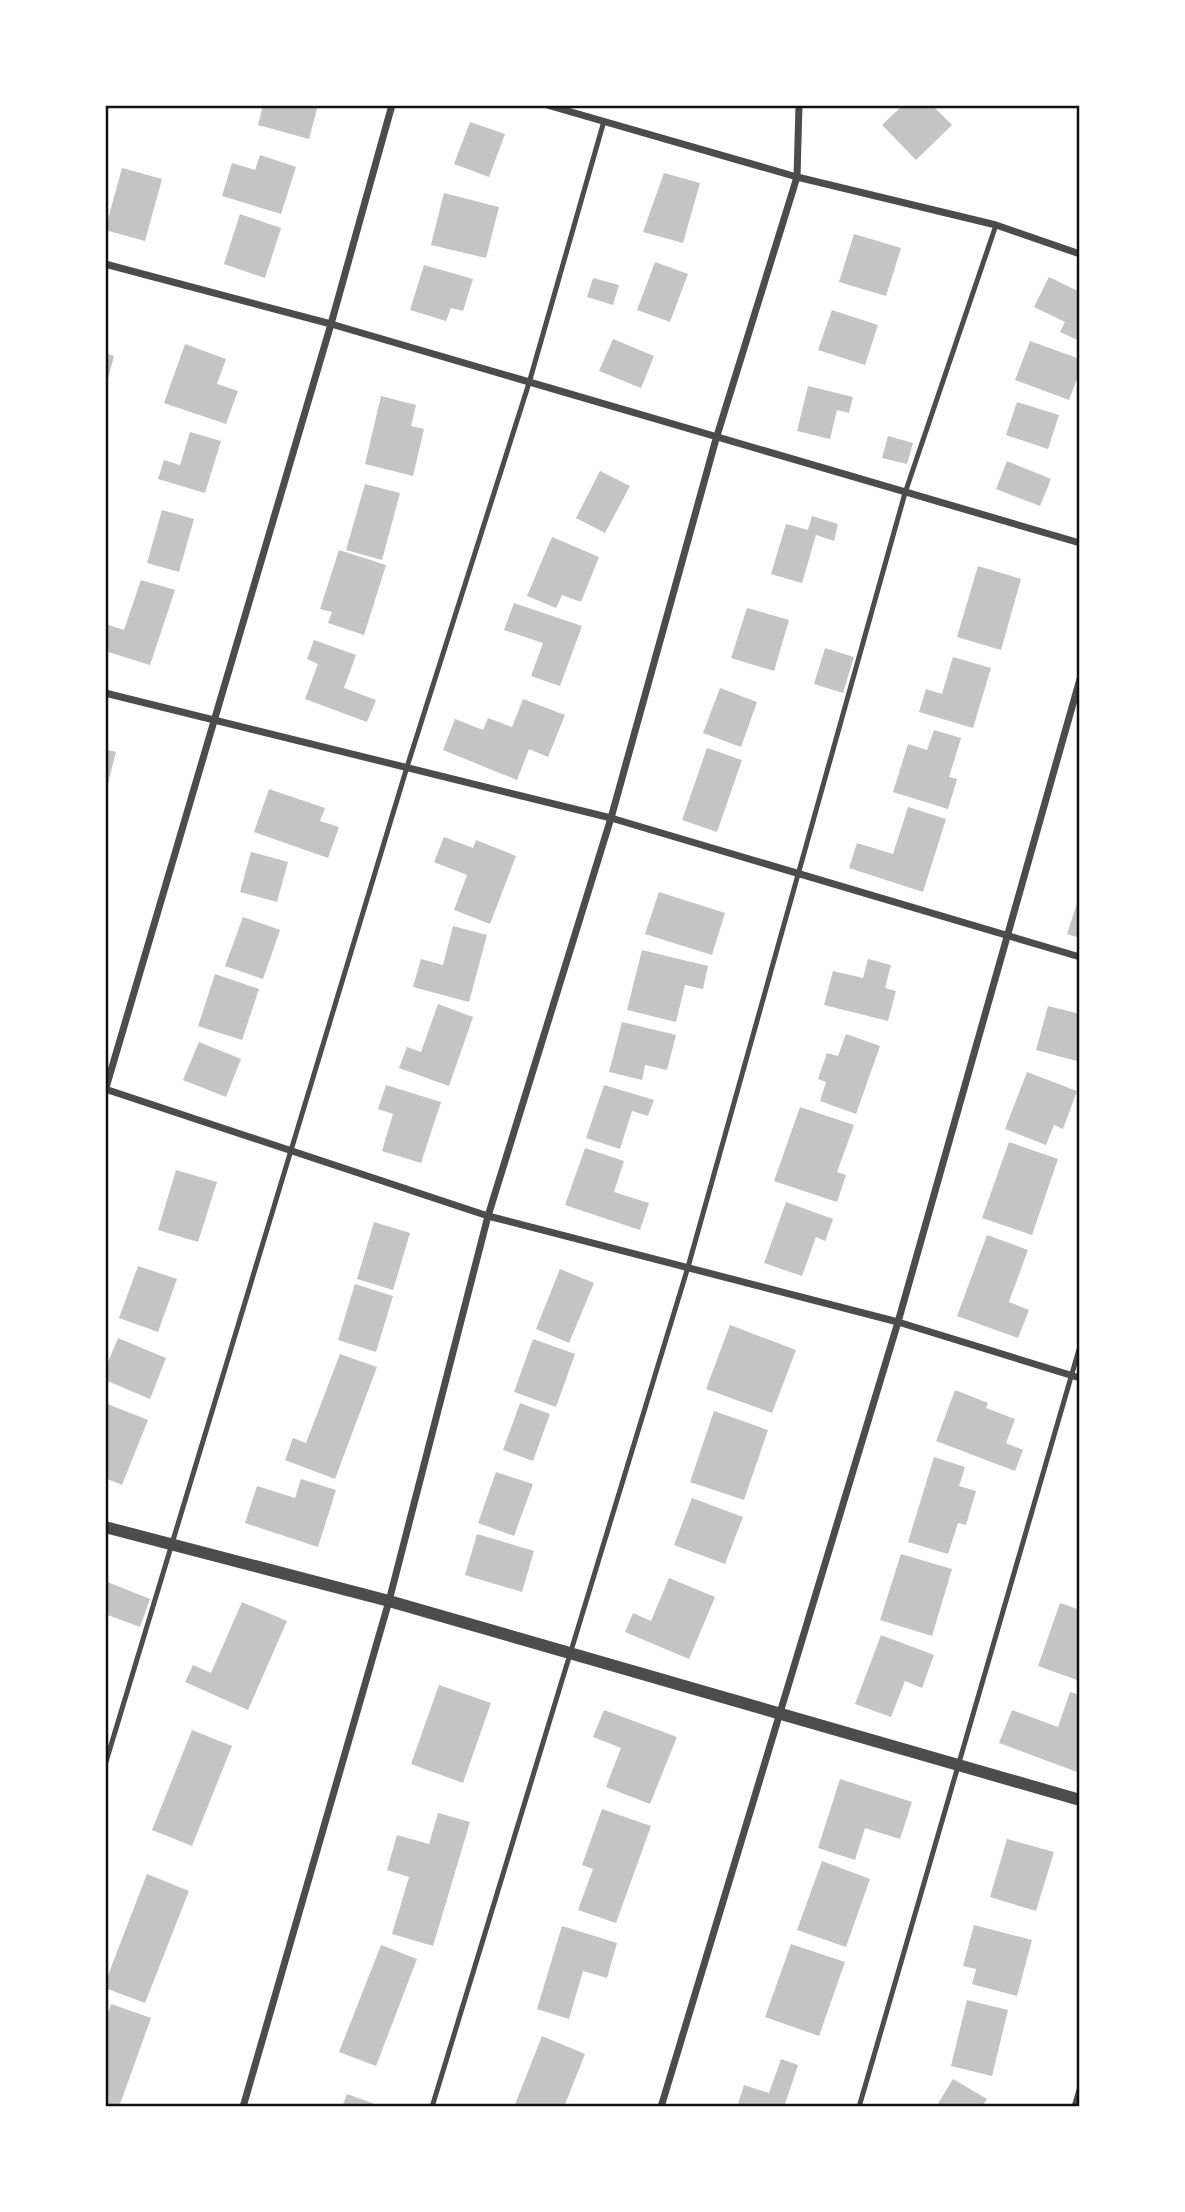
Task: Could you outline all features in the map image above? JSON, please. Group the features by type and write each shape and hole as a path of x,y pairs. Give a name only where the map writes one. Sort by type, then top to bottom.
{"street":[{"path":"392,105 331,324 105,1090 488,1216 898,1322 1080,1378"},
{"path":"547,105 797,177 996,225 1080,254"},
{"path":"243,2107 389,1601 488,1216 611,818 716,439 797,177 799,105"},
{"path":"105,264 331,324 716,439 1080,543"},
{"path":"661,2107 898,1322 1080,679"},
{"path":"105,693 611,818 1080,957"},
{"path":"105,1527 389,1601 1080,1800"},
{"path":"1075,2107 1080,2090"}],"lane":[{"path":"105,1765 407,767 529,383 604,121"},
{"path":"432,2107 688,1267 905,493 996,225"},
{"path":"859,2107 1080,1346"}],"building":[{"path":"263,105 318,105 309,139 258,125"},
{"path":"903,105 932,105 952,125 916,160 882,125"},
{"path":"470,122 505,134 489,177 454,164"},
{"path":"260,155 296,167 281,214 222,196 232,163 255,170"},
{"path":"122,168 162,179 145,241 105,230"},
{"path":"664,173 700,183 683,243 643,232"},
{"path":"444,193 499,207 486,258 431,245"},
{"path":"240,214 281,228 265,278 224,264"},
{"path":"854,234 901,248 886,296 839,282"},
{"path":"655,262 688,274 670,322 637,310"},
{"path":"424,265 473,279 463,311 451,308 446,321 410,310"},
{"path":"1049,277 1080,292 1080,341 1060,332 1065,322 1034,307"},
{"path":"593,278 619,285 613,305 587,297"},
{"path":"832,310 878,325 865,365 818,350"},
{"path":"613,339 654,356 641,388 599,371"},
{"path":"1030,341 1080,359 1080,371 1069,400 1015,380"},
{"path":"185,344 226,359 217,384 238,391 226,424 164,403"},
{"path":"105,353 114,356 106,386 105,386"},
{"path":"808,386 853,397 849,413 837,410 830,439 797,431"},
{"path":"381,396 416,405 411,426 424,429 413,476 365,464"},
{"path":"1017,402 1059,415 1048,449 1006,435"},
{"path":"190,432 221,441 205,493 158,479 164,460 180,465"},
{"path":"888,436 913,443 907,464 882,458"},
{"path":"1007,461 1051,479 1040,506 996,489"},
{"path":"600,471 630,486 605,533 576,518"},
{"path":"365,484 400,493 382,560 346,550"},
{"path":"162,510 194,519 179,572 147,563"},
{"path":"812,516 838,524 834,541 816,535 802,583 771,574 786,524 808,530"},
{"path":"552,537 599,557 581,602 562,595 556,608 527,596"},
{"path":"339,550 386,565 364,635 328,623 332,612 320,609"},
{"path":"978,566 1021,579 1001,650 957,637"},
{"path":"141,580 175,590 150,665 105,651 105,624 124,630"},
{"path":"514,603 582,626 560,686 531,676 543,643 504,630"},
{"path":"747,608 789,620 774,671 731,658"},
{"path":"314,640 356,655 344,688 376,700 367,722 305,699 318,664 307,659"},
{"path":"825,648 854,657 843,693 814,684"},
{"path":"953,657 991,668 973,728 919,712 926,689 942,694"},
{"path":"720,688 757,702 741,747 703,733"},
{"path":"523,699 565,715 548,757 529,749 517,780 443,750 455,719 483,730 488,718 512,727"},
{"path":"934,730 961,738 949,777 957,779 948,809 893,792 908,744 927,750"},
{"path":"707,748 742,760 717,832 682,820"},
{"path":"105,749 116,752 106,791 105,790"},
{"path":"269,789 325,808 320,821 339,827 328,858 254,832"},
{"path":"908,807 946,819 923,892 849,868 857,843 893,854"},
{"path":"444,837 473,848 476,840 516,856 490,924 454,910 467,875 434,862"},
{"path":"251,852 288,862 277,902 240,892"},
{"path":"659,892 725,913 712,955 645,934"},
{"path":"1080,894 1080,938 1067,934"},
{"path":"243,917 280,930 263,979 225,966"},
{"path":"453,926 487,935 469,1002 413,987 421,959 443,965"},
{"path":"642,950 708,966 703,989 685,985 676,1022 627,1010"},
{"path":"868,959 891,965 885,988 896,991 888,1021 824,1005 833,971 863,978"},
{"path":"215,974 259,989 242,1040 198,1026"},
{"path":"438,1004 473,1017 449,1086 399,1068 407,1047 421,1052"},
{"path":"1048,1006 1080,1014 1080,1062 1036,1050"},
{"path":"622,1022 676,1035 667,1070 645,1065 642,1080 609,1072"},
{"path":"846,1034 880,1046 856,1114 820,1101 826,1082 818,1079 827,1053 838,1056"},
{"path":"199,1042 241,1059 226,1097 183,1080"},
{"path":"1027,1072 1077,1091 1063,1129 1054,1125 1046,1145 1005,1129"},
{"path":"386,1085 441,1102 421,1163 382,1151 393,1114 378,1109"},
{"path":"604,1085 654,1100 648,1116 632,1111 620,1149 586,1138"},
{"path":"800,1107 854,1125 837,1172 846,1175 837,1202 774,1181"},
{"path":"1009,1142 1058,1159 1032,1235 982,1218"},
{"path":"585,1148 624,1161 614,1192 649,1203 640,1230 565,1205"},
{"path":"176,1170 217,1182 198,1242 158,1230"},
{"path":"786,1202 833,1219 825,1241 816,1237 802,1276 764,1263"},
{"path":"374,1222 410,1233 393,1290 357,1279"},
{"path":"987,1235 1028,1250 1009,1302 1029,1310 1018,1338 957,1316"},
{"path":"138,1266 177,1279 158,1332 119,1318"},
{"path":"560,1269 594,1283 569,1343 536,1329"},
{"path":"355,1284 393,1296 376,1352 338,1340"},
{"path":"730,1325 796,1350 772,1413 706,1389"},
{"path":"118,1338 166,1358 150,1399 105,1380 105,1369"},
{"path":"533,1339 575,1354 556,1407 514,1392"},
{"path":"340,1354 377,1367 335,1479 285,1460 293,1438 306,1443"},
{"path":"955,1390 988,1403 986,1408 1015,1419 1006,1443 1023,1450 1015,1471 936,1441"},
{"path":"105,1403 148,1420 122,1485 105,1478"},
{"path":"520,1403 550,1414 533,1461 503,1450"},
{"path":"714,1411 768,1430 744,1500 690,1482"},
{"path":"934,1457 965,1467 959,1486 976,1491 966,1525 958,1523 948,1554 908,1542"},
{"path":"496,1472 533,1484 514,1536 478,1523"},
{"path":"301,1479 336,1490 318,1547 245,1523 257,1486 295,1498"},
{"path":"692,1498 743,1517 725,1564 674,1545"},
{"path":"477,1534 534,1551 522,1592 465,1575"},
{"path":"901,1554 952,1569 932,1636 880,1620"},
{"path":"669,1578 715,1597 689,1659 625,1632 633,1613 651,1621"},
{"path":"105,1581 150,1599 140,1627 105,1614"},
{"path":"242,1602 287,1621 248,1710 185,1682 193,1665 211,1673"},
{"path":"1060,1603 1080,1610 1080,1681 1038,1666"},
{"path":"881,1635 934,1655 922,1688 905,1681 891,1717 855,1704"},
{"path":"439,1685 491,1703 463,1783 411,1764"},
{"path":"1070,1692 1080,1695 1080,1763 1077,1772 999,1743 1012,1710 1058,1727"},
{"path":"604,1710 677,1737 650,1804 606,1787 621,1748 593,1737"},
{"path":"192,1730 232,1746 192,1846 152,1830"},
{"path":"840,1779 912,1802 900,1839 865,1828 855,1860 818,1848"},
{"path":"602,1809 651,1826 616,1923 578,1910 593,1869 582,1865"},
{"path":"438,1813 470,1822 433,1946 392,1934 409,1877 387,1870 397,1835 429,1844"},
{"path":"1007,1839 1054,1852 1036,1911 990,1897"},
{"path":"822,1861 870,1879 846,1947 797,1930"},
{"path":"147,1874 189,1891 145,2003 105,1988 105,1983"},
{"path":"974,1925 1032,1940 1017,1996 972,1984 976,1969 963,1966"},
{"path":"562,1926 617,1943 607,1978 583,1971 569,2019 537,2009"},
{"path":"791,1944 845,1962 819,2036 765,2017"},
{"path":"381,1945 417,1959 376,2066 339,2052"},
{"path":"967,2000 1008,2010 992,2076 951,2066"},
{"path":"111,2004 151,2018 119,2107 105,2107 105,2021"},
{"path":"542,2036 585,2054 564,2107 514,2107"},
{"path":"781,2059 798,2065 784,2107 737,2107 744,2085 769,2093"},
{"path":"953,2079 987,2099 982,2107 936,2107"},
{"path":"347,2094 383,2107 342,2107"}]}
